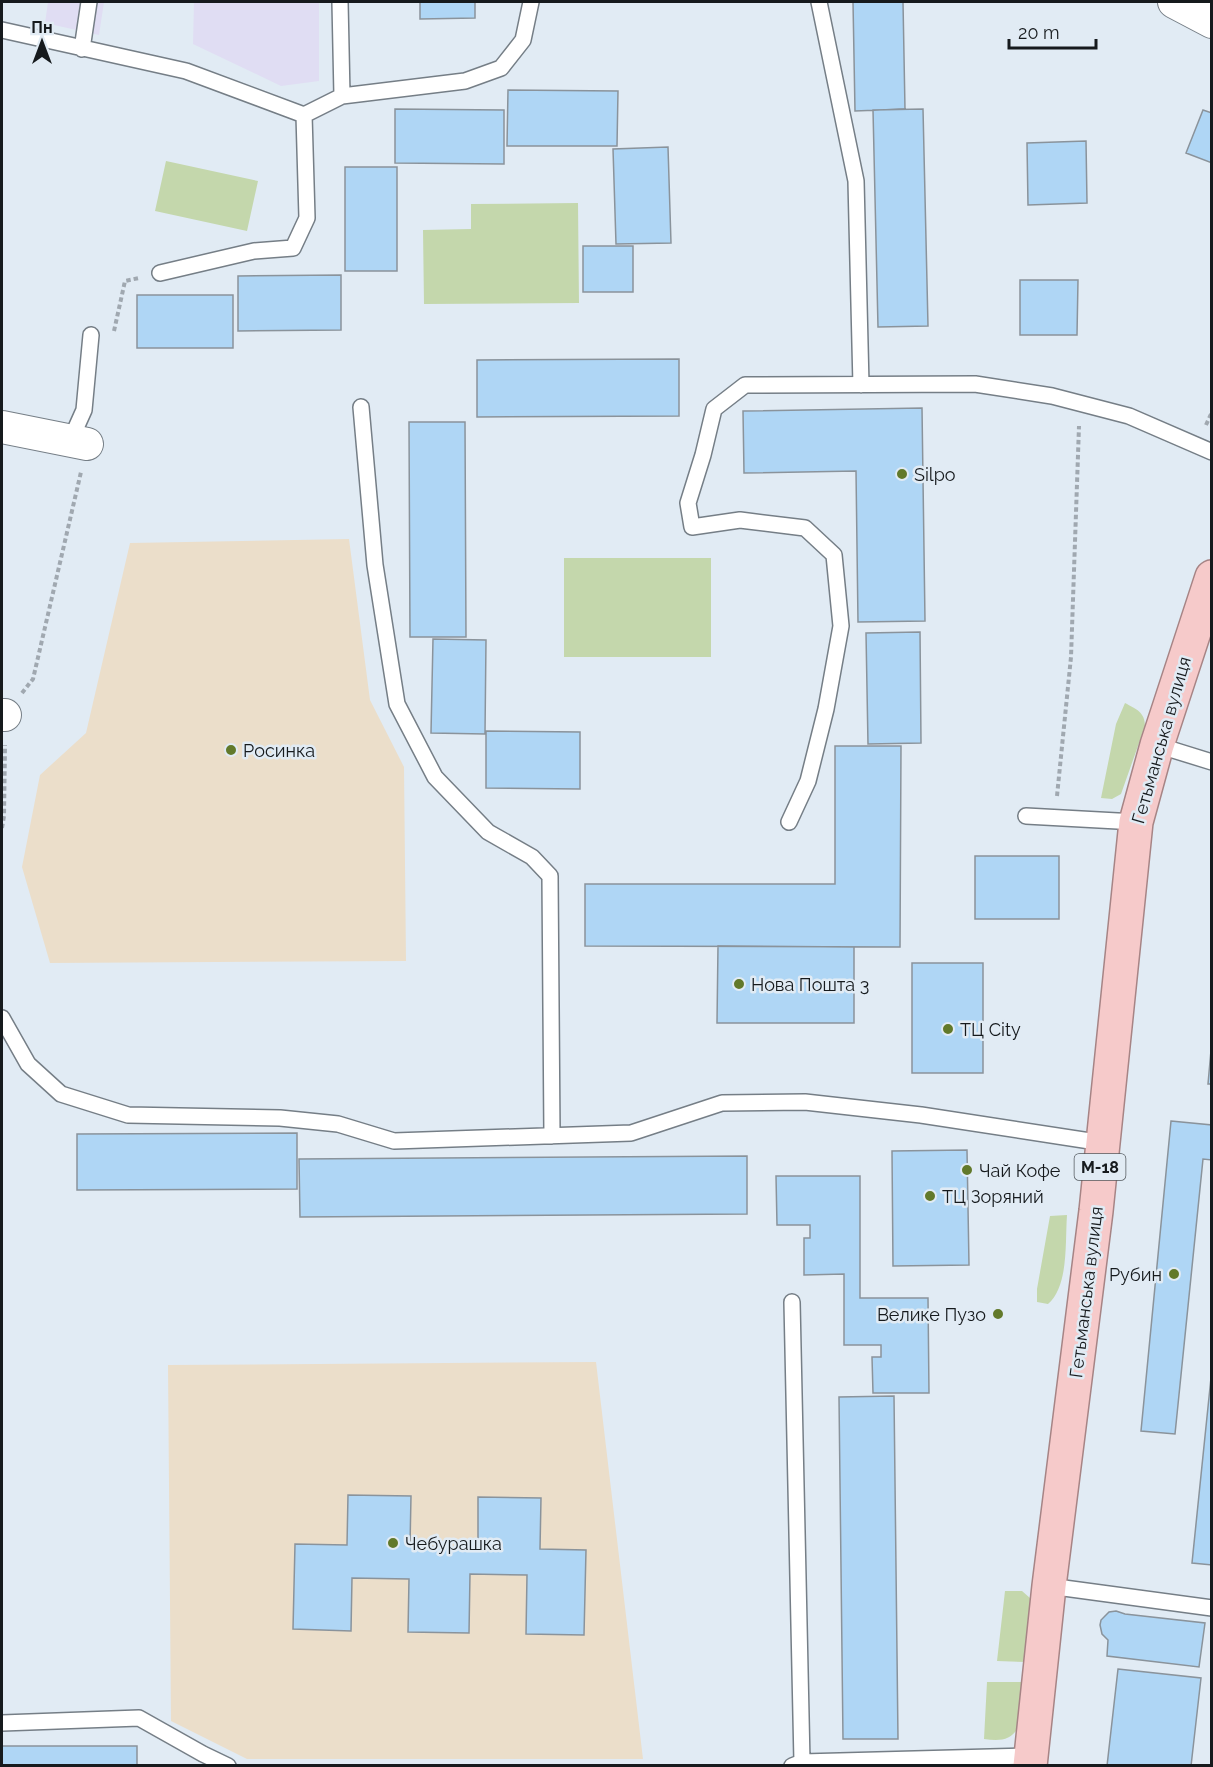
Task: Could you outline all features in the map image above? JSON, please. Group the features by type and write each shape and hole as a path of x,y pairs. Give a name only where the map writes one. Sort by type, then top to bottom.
{"highway":[{"name":"Гетьманська вулиця","path":"1030,1761 1103,1143 1136,822 1157,745 1212,577"}],"street":[{"path":"1174,2 1212,22"},
{"path":"2,427 79,442"}],"lane":[{"path":"82,49 89,2"},
{"path":"340,2 342,96"},
{"path":"2,30 186,71 304,115 342,96 465,81 501,68 524,40 531,2"},
{"path":"819,2 856,181 861,385"},
{"path":"160,273 254,251 293,248 306,218 304,115"},
{"path":"79,442 91,336"},
{"path":"789,822 808,781 826,709 841,626 834,555 805,528 740,520 692,527 688,503 714,409 745,385 975,384 1052,396 1129,416 1212,452"},
{"path":"361,408 375,565 397,704 435,777 488,832 532,857 550,876 552,1136"},
{"path":"1157,745 1212,762"},
{"path":"1026,816 1136,822"},
{"path":"2,1018 28,1064 61,1094 128,1115 280,1118 338,1124 394,1141 631,1133 722,1102 806,1102 921,1115 1103,1143"},
{"path":"792,1302 797,1764 1030,1761"},
{"path":"1049,1586 1212,1608"},
{"path":"2,1723 139,1718 228,1766"}],"path":[{"path":"112,339 125,282 160,273"},
{"path":"1055,818 1071,657 1080,403"},
{"path":"2,828 4,816 3,715 33,679 79,442"}],"shaded area":[{"path":"48,2 104,2 99,35 45,23"},
{"path":"194,2 319,2 319,81 281,86 193,44"},
{"name":"Росинка","path":"349,539 370,700 404,767 406,961 50,963 22,867 40,775 86,733 130,543"},
{"name":"Чебурашка","path":"596,1362 643,1759 247,1759 171,1721 168,1365"}],"green space":[{"path":"166,161 258,181 247,231 155,211"},
{"path":"578,203 579,303 424,304 423,230 471,229 471,204"},
{"path":"564,558 711,558 711,657 564,657"},
{"path":"1125,703 1142,714 1145,726 1121,794 1112,799 1101,798 1116,724"},
{"path":"1067,1215 1065,1263 1060,1286 1048,1304 1037,1302 1037,1289 1050,1216"},
{"path":"1005,1591 1022,1591 1030,1598 1027,1662 997,1661"},
{"path":"987,1682 1023,1682 1018,1728 1004,1739 984,1739"}],"building":[{"path":"420,2 475,2 475,18 420,19"},
{"path":"853,2 903,2 905,109 855,111"},
{"path":"508,90 618,91 617,146 507,146"},
{"path":"395,109 504,110 504,164 395,163"},
{"path":"923,109 928,326 878,327 873,110"},
{"path":"1203,110 1212,113 1212,163 1186,153"},
{"path":"1086,141 1087,203 1028,205 1027,143"},
{"path":"668,147 671,243 616,244 613,149"},
{"path":"345,167 397,167 397,271 345,271"},
{"path":"583,246 633,246 633,292 583,292"},
{"path":"341,275 341,330 238,331 238,276"},
{"path":"1020,280 1078,280 1077,335 1020,335"},
{"path":"137,295 233,295 233,348 137,348"},
{"path":"679,359 679,416 477,417 477,360"},
{"path":"922,408 925,621 858,622 856,471 744,473 743,411"},
{"path":"409,422 465,422 466,637 410,637"},
{"path":"920,632 921,743 868,744 866,633"},
{"path":"433,639 486,640 485,734 431,733"},
{"path":"486,731 580,732 580,789 486,788"},
{"path":"835,746 901,746 900,947 585,946 585,884 835,884"},
{"path":"975,856 1059,856 1059,919 975,919"},
{"path":"718,946 854,947 854,1023 717,1023"},
{"name":"ТЦ City","path":"912,963 983,963 983,1073 912,1073"},
{"path":"1212,1039 1212,1084 1208,1084"},
{"name":"Рубин","path":"1171,1121 1212,1125 1212,1160 1203,1159 1175,1434 1141,1431"},
{"path":"297,1133 297,1189 77,1190 77,1134"},
{"name":"ТЦ Зоряний","path":"967,1150 969,1265 893,1266 892,1151"},
{"path":"747,1156 747,1214 300,1217 299,1159"},
{"path":"776,1176 860,1176 860,1298 928,1298 929,1393 873,1393 872,1357 881,1357 881,1345 844,1345 844,1274 804,1275 804,1238 810,1238 810,1225 777,1225"},
{"path":"1212,1368 1212,1565 1192,1563"},
{"path":"894,1396 898,1739 843,1739 839,1397"},
{"path":"348,1495 411,1496 410,1546 478,1548 478,1497 541,1498 540,1549 586,1550 584,1635 526,1634 527,1575 470,1574 469,1633 408,1632 409,1579 352,1578 351,1631 293,1629 295,1544 347,1545"},
{"path":"1109,1612 1205,1623 1199,1667 1107,1656 1108,1640 1102,1634 1101,1620"},
{"path":"1118,1669 1201,1678 1191,1766 1107,1766"},
{"path":"2,1746 137,1746 137,1766 2,1766"}],"place":[{"name":"Silpo","path":"902,474"},
{"name":"Росинка","path":"231,750"},
{"name":"Нова Пошта 3","path":"739,984"},
{"name":"ТЦ City","path":"948,1029"},
{"name":"Чай Кофе","path":"967,1170"},
{"name":"ТЦ Зоряний","path":"930,1196"},
{"name":"Рубин","path":"1174,1274"},
{"name":"Велике Пузо","path":"998,1314"},
{"name":"Чебурашка","path":"393,1543"}]}
